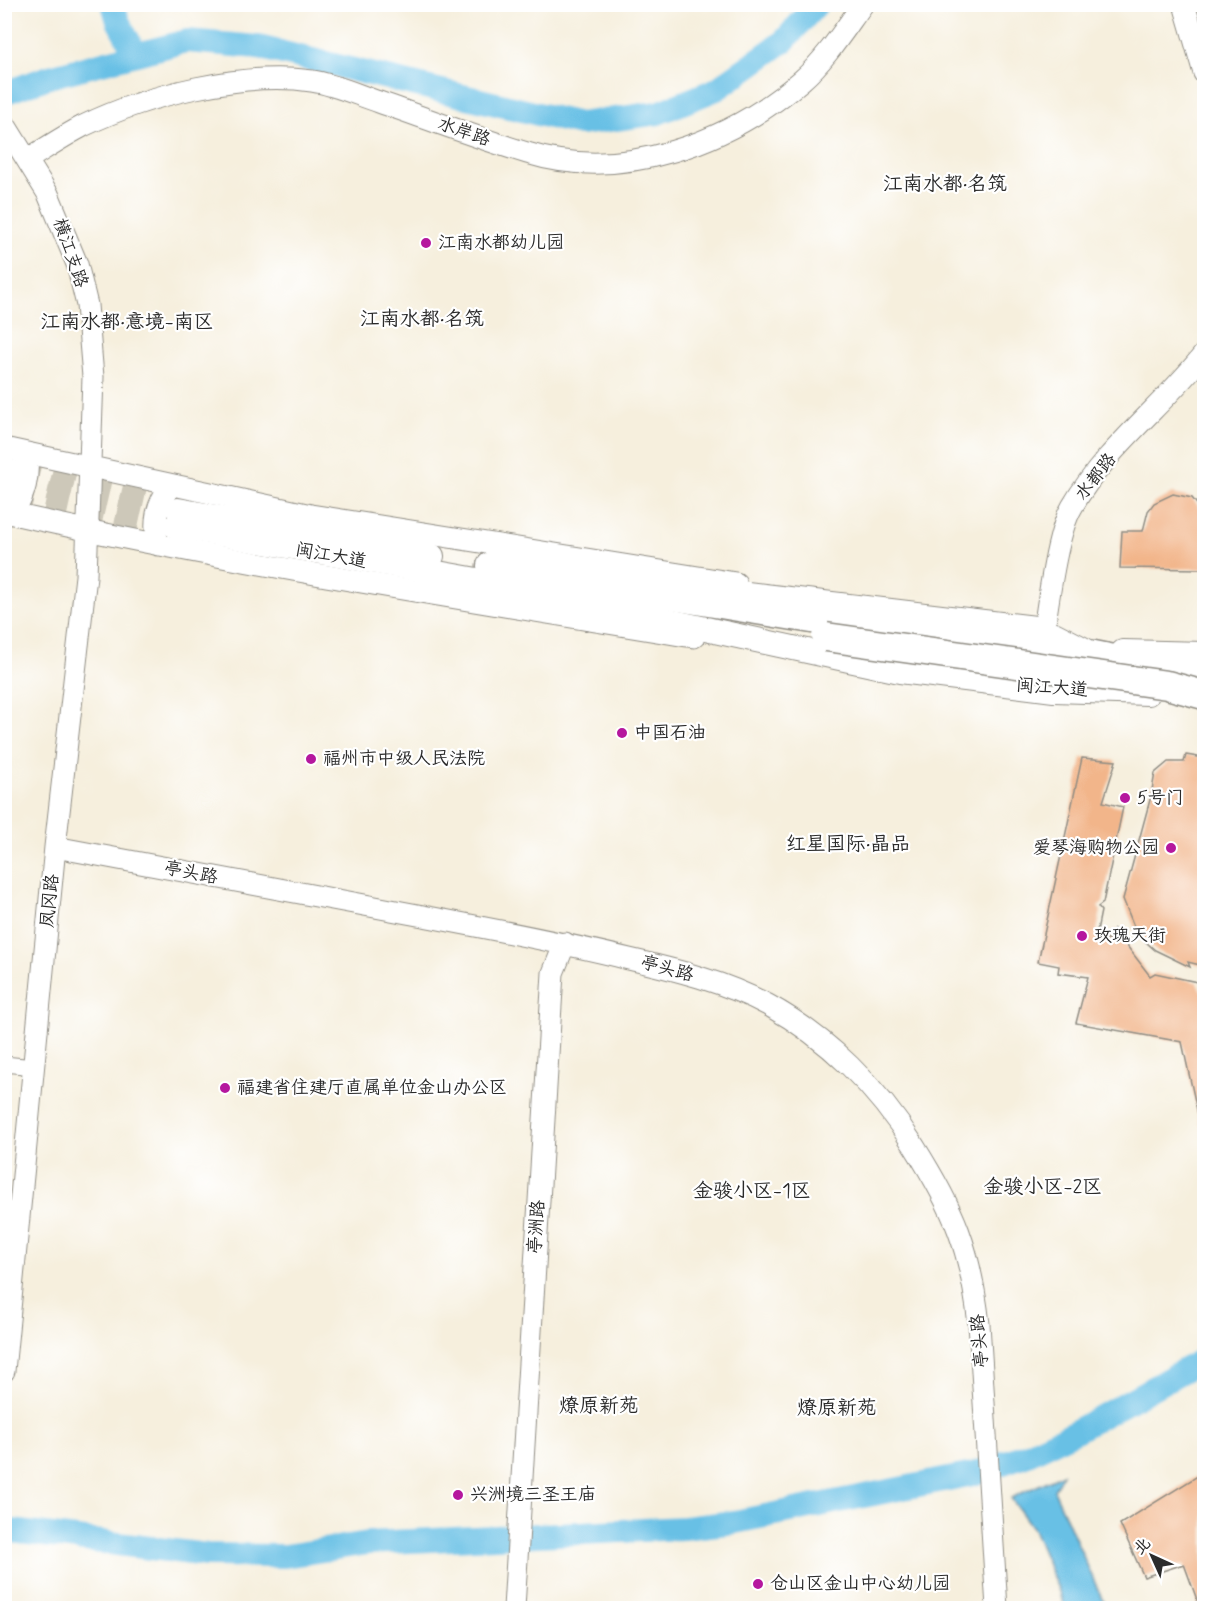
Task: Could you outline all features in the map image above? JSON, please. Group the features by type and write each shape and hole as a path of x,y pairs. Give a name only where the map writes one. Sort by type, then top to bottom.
{"highway":[{"path":"490,574 1167,685 1204,695"},
{"path":"828,629 1094,655 1204,677"}],"main road":[{"name":"闽江大道","path":"176,518 490,574 900,671 1054,690 1170,693 1204,690"},
{"path":"490,574 914,612 1044,629 1082,650 1204,654"}],"street":[{"name":"水岸路","path":"28,159 82,127 124,109 222,84 272,80 314,81 530,154 593,162 665,154 711,139 739,126 804,79 863,4"},
{"path":"1184,4 1204,73"},
{"name":"横江支路","path":"4,123 28,159 64,229 84,286 93,357 90,431"},
{"name":"水都路","path":"1044,629 1058,554 1071,509 1097,472 1204,354"},
{"name":"凤冈路","path":"4,1371 55,847 85,589 90,431"},
{"path":"4,448 11,486 87,530 158,545 900,671"},
{"path":"11,486 89,468 311,515 914,612"},
{"path":"158,545 154,527 160,499 171,486"},
{"name":"亭头路","path":"55,847 565,943 693,975 747,995 794,1021 865,1081 910,1139 932,1173 960,1230 976,1302 992,1504 997,1608"},
{"name":"亭洲路","path":"514,1608 554,973 565,943"},
{"path":"4,1064 34,1067"}],"water":[{"path":"1063,1474 1054,1490 1106,1608 1066,1608 1033,1529 1011,1498"}],"building":[{"path":"1173,494 1192,498 1204,513 1204,569 1120,568 1122,531 1143,531 1148,511 1154,503"},
{"name":"爱琴海购物公园","path":"1186,755 1204,758 1204,966 1188,962 1190,967 1155,950 1137,934 1123,899 1155,773 1168,762 1184,762"},
{"name":"玫瑰天街","path":"1082,758 1116,761 1103,802 1123,807 1103,903 1098,907 1101,911 1096,936 1111,940 1114,929 1150,976 1155,973 1197,982 1204,997 1204,1123 1200,1124 1182,1042 1076,1023 1088,977 1058,973 1059,966 1038,962"},
{"path":"1204,1472 1204,1608 1200,1608 1184,1564 1144,1577 1120,1524"}],"waterway":[{"path":"113,4 118,21 136,54"},
{"path":"4,93 49,77 187,41 258,47 580,124 658,113 717,89 784,41 817,4"},
{"path":"4,1530 207,1555 285,1556 368,1543 684,1528 735,1522 973,1474 1028,1454 1072,1433 1204,1359"}],"tunnel":[{"path":"15,473 178,510"},
{"path":"11,490 175,526"}],"place":[{"name":"江南水都幼儿园","path":"426,243"},
{"name":"中国石油","path":"622,733"},
{"name":"福州市中级人民法院","path":"311,759"},
{"name":"5号门","path":"1125,798"},
{"name":"爱琴海购物公园","path":"1171,848"},
{"name":"玫瑰天街","path":"1082,936"},
{"name":"福建省住建厅直属单位金山办公区","path":"225,1088"},
{"name":"兴洲境三圣王庙","path":"458,1495"},
{"name":"仓山区金山中心幼儿园","path":"758,1584"}],"district":[{"name":"江南水都·名筑","path":"945,184"},
{"name":"江南水都·名筑","path":"422,319"},
{"name":"江南水都·意境-南区","path":"127,322"},
{"name":"红星国际·晶品","path":"848,844"},
{"name":"金骏小区-2区","path":"1043,1187"},
{"name":"金骏小区-1区","path":"752,1191"},
{"name":"燎原新苑","path":"599,1406"},
{"name":"燎原新苑","path":"837,1408"}]}
